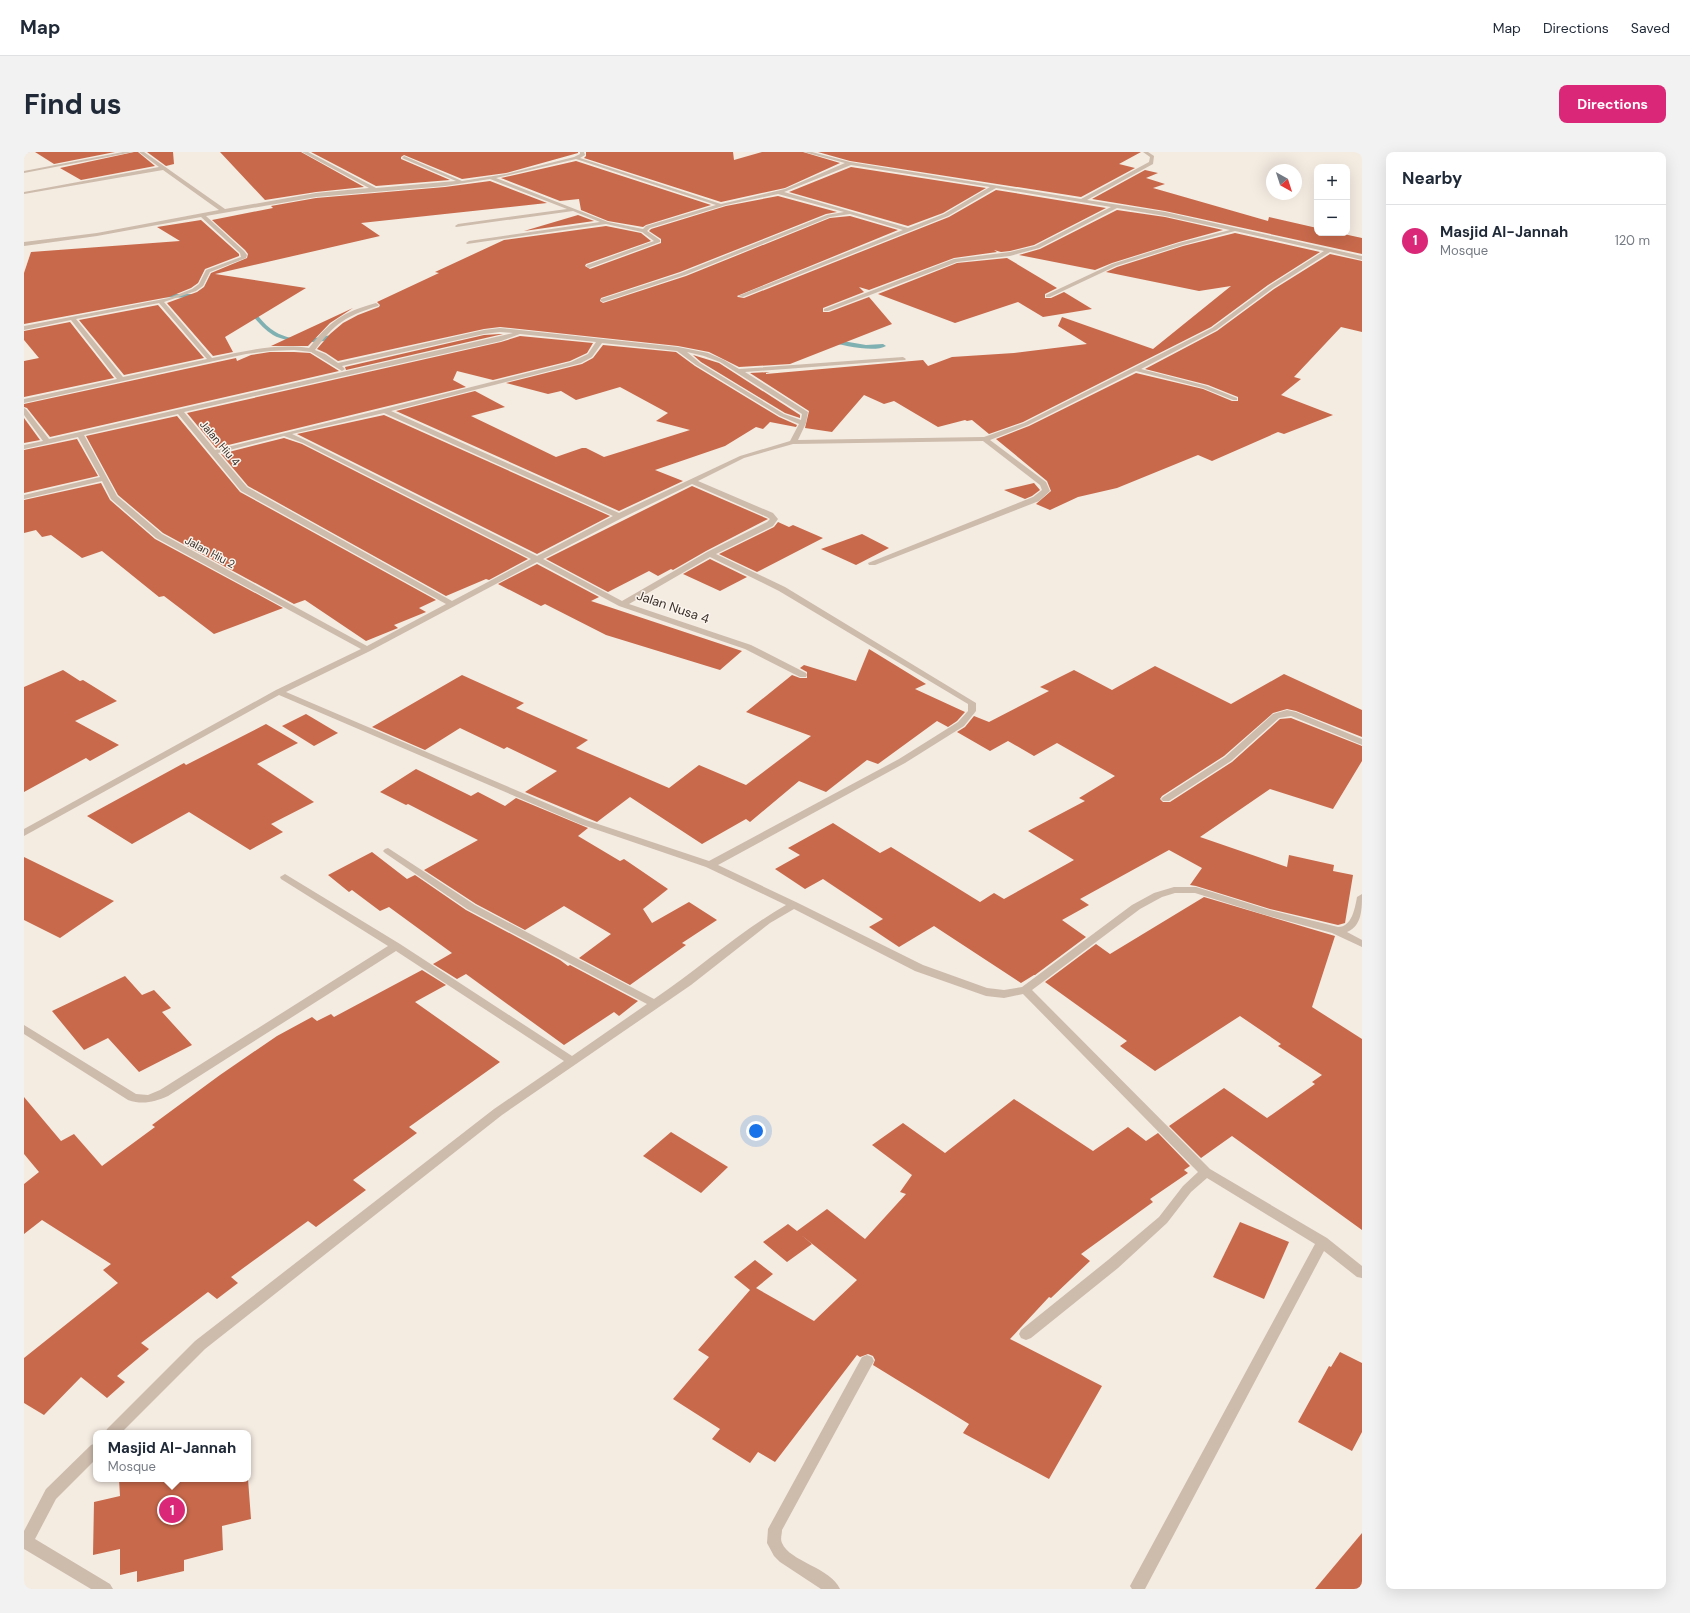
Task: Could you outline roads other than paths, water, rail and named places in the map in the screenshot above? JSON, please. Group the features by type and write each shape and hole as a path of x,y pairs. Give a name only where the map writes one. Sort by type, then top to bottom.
{"street":[{"path":"24,153 28,152"},
{"path":"24,172 131,152"},
{"path":"141,152 223,210"},
{"path":"304,152 374,189"},
{"path":"24,244 84,236 223,210 316,195 464,182 491,178 576,158 583,154 582,152"},
{"path":"806,152 850,163 994,188 1083,200 1173,216 1362,258"},
{"path":"1083,200 1152,163 1152,156 1145,152"},
{"path":"404,157 464,182"},
{"path":"576,158 720,205"},
{"path":"644,231 648,227 720,205 778,192 826,175 850,163"},
{"path":"24,193 163,168"},
{"path":"491,178 607,223 644,231 658,241 590,266"},
{"path":"741,296 946,215 994,188"},
{"path":"778,192 909,230"},
{"path":"826,310 956,260 1010,254 1037,247 1116,206"},
{"path":"458,226 574,210"},
{"path":"603,300 683,274 829,216 850,212"},
{"path":"24,328 170,299 194,290 201,285 208,271 242,259 244,255 201,214"},
{"path":"469,244 607,223"},
{"path":"1048,296 1114,265 1181,244 1235,230"},
{"path":"24,833 279,692 367,649 619,516 742,457 793,442 985,439 1026,424 1214,329 1272,287 1328,251"},
{"path":"160,301 210,359"},
{"path":"313,347 331,324 347,314 376,305"},
{"path":"72,318 121,379"},
{"path":"336,365 484,332 500,330 678,349 706,354 739,371 806,413 803,423 793,442"},
{"path":"24,447 501,339 519,333"},
{"path":"214,452 384,411 584,360 594,352 600,340"},
{"path":"24,401 210,359 272,349 313,347 346,373"},
{"path":"678,349 698,364 782,416 803,423"},
{"path":"739,371 903,359"},
{"path":"1135,369 1206,387 1235,399"},
{"path":"24,410 47,441"},
{"path":"384,411 619,516"},
{"name":"Jalan Hiu 4","path":"180,412 244,489 451,604"},
{"name":"Jalan Hiu 2","path":"80,434 114,497 159,536 367,649"},
{"name":"Jalan Nusa 4","path":"285,434 306,442 537,558 622,604 748,647 803,675"},
{"path":"872,563 1036,499 1046,491 1043,484 985,439"},
{"path":"24,497 104,478"},
{"path":"622,604 710,554 770,524 774,519 770,515 692,481"},
{"path":"710,554 782,589 972,703 972,711 961,724 902,761 710,865"},
{"path":"279,692 583,822 710,865 794,905 919,968 986,992 1004,994 1025,990 1136,907 1158,895 1174,890 1196,890 1266,912 1333,930 1362,944"},
{"path":"1166,799 1228,759 1276,716 1281,714 1293,714 1362,742"},
{"path":"388,851 471,907 654,1004"},
{"path":"285,877 396,946 572,1061"},
{"path":"1333,930 1344,930 1352,926 1361,909 1362,896"},
{"path":"115,1430 200,1345 492,1117 654,1004 766,922 794,905"},
{"path":"24,1029 139,1100 151,1099 164,1093 396,946"},
{"path":"1025,990 1206,1172 1322,1242 1362,1273"},
{"path":"1026,1334 1113,1264 1163,1220 1187,1189 1206,1172"},
{"path":"1138,1586 1322,1242"},
{"path":"832,1589 824,1580 783,1556 774,1544 775,1529 867,1361"},
{"path":"93,1452 51,1494 25,1543 105,1589"}],"waterway":[{"path":"161,296 200,296"},
{"path":"250,310 269,330 284,338 293,340 312,340 338,335"},
{"path":"831,341 866,347 883,346"}],"place":[{"name":"Masjid Al-Jannah","path":"172,1510"}]}
